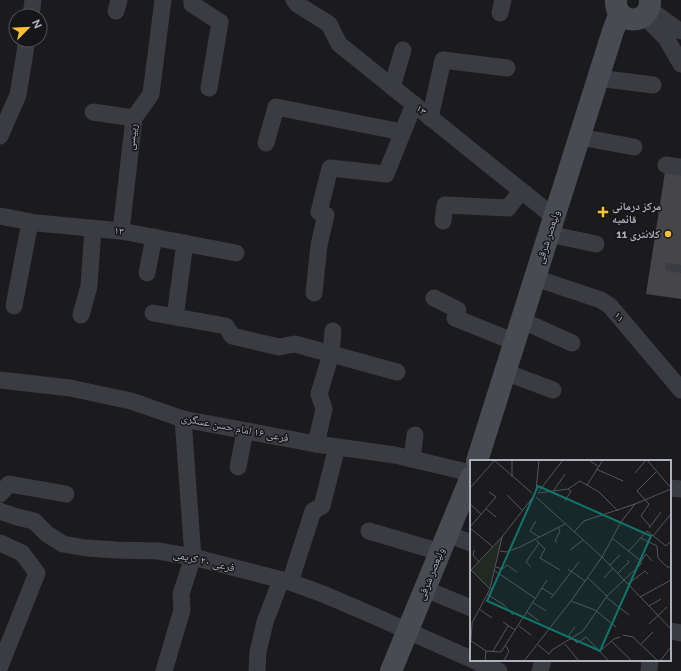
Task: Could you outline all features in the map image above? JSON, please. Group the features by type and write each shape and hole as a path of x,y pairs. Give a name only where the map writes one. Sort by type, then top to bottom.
{"main road":[{"path":"618,7 625,18 632,20 636,19 648,8"},
{"name":"ولیعصر شرقی","path":"477,460 613,31 618,7"},
{"name":"ولیعصر شرقی","path":"397,669 408,631 444,543 467,500 470,483"}],"street":[{"name":"رییسی","path":"121,231 134,118 151,94 163,0"},
{"path":"192,0 192,4 220,22 209,88"},
{"name":"۱۳","path":"294,0 297,4 329,24 339,44 521,191 551,226"},
{"path":"648,8 681,31"},
{"path":"648,8 681,64"},
{"path":"0,136 18,95 26,48"},
{"path":"392,87 403,50"},
{"path":"430,118 443,60 507,68"},
{"path":"598,78 653,85"},
{"path":"314,293 319,245 326,215 319,212 330,168 386,174 414,104"},
{"path":"266,143 276,107 402,132"},
{"path":"93,112 134,118"},
{"path":"580,136 634,147"},
{"path":"444,221 445,205 508,208 521,191"},
{"name":"۱۳","path":"0,216 37,223 121,231 236,253"},
{"path":"14,306 30,222"},
{"path":"551,226 596,244"},
{"path":"81,315 89,286 93,228"},
{"path":"147,273 154,237"},
{"path":"175,317 185,243"},
{"name":"۱۱","path":"535,278 600,300 610,306 681,390"},
{"path":"434,298 458,310 455,318 515,342"},
{"path":"153,313 226,326 232,336 279,347 295,344 397,372"},
{"path":"521,320 572,343"},
{"path":"316,444 324,409 319,394 331,354 333,331"},
{"path":"505,372 553,390"},
{"name":"فرعی ۱۶ امام حسن عسگری","path":"0,380 70,388 131,401 183,419 316,444 394,455 470,473"},
{"path":"164,671 182,610 181,594 193,557 183,419"},
{"path":"238,467 245,431"},
{"path":"412,459 415,435"},
{"path":"256,671 258,652 265,622 285,581 313,511 322,506 337,447"},
{"path":"0,494 10,484 66,494"},
{"path":"671,488 681,489"},
{"name":"فرعی ۲۰ کریمی","path":"1,514 34,522 47,534 62,544 86,548 158,551 193,557 285,581 323,594 470,659"},
{"path":"369,531 444,543 470,543"},
{"path":"0,543 22,553 37,573 0,666"},
{"path":"425,589 470,608"},
{"path":"671,631 681,633"},
{"name":"فرعی ۲۰ کریمی","path":"474,661 498,671"},
{"path":"540,671 544,661"},
{"path":"649,671 650,661"}],"lane":[{"path":"669,267 681,269"}],"building":[{"name":"کلانتری 11","path":"665,172 681,174 681,299 646,294"}],"place":[{"name":"مرکز درمانی قائمیه","path":"603,212"},
{"name":"کلانتری 11","path":"668,234"}]}
